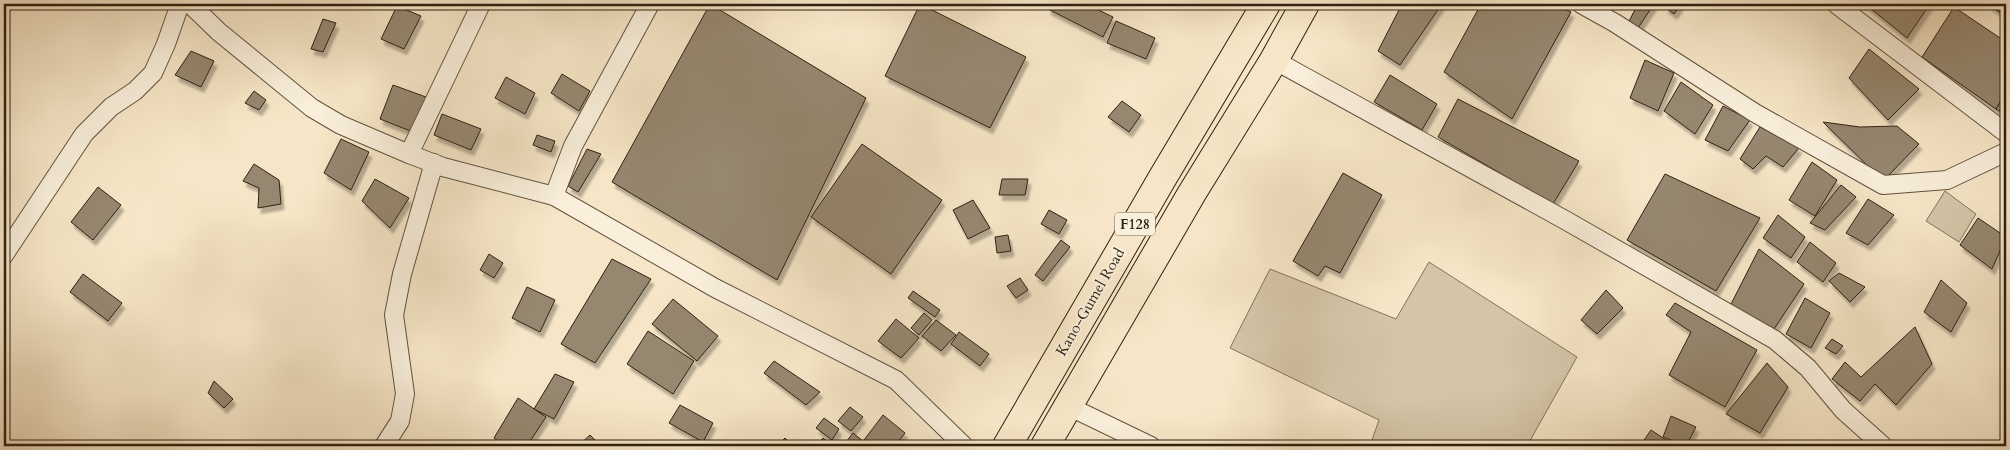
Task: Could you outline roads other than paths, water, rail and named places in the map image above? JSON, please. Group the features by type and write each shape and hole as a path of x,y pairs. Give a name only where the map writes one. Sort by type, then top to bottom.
{"main road":[{"name":"Kano-Gumel Road","path":"1006,446 1266,4"},
{"name":"F128","path":"1045,446 1192,194 1274,60 1305,4"}],"street":[{"path":"4,255 84,134 111,107 135,90 152,72 166,44 180,4"},
{"path":"190,4 219,32 312,108 341,125 434,163 554,196 715,288 896,380 964,446"},
{"path":"409,154 481,4"},
{"path":"554,196 573,146 650,4"},
{"path":"1581,4 1615,23 1755,113 1883,185 1947,180 2006,152"},
{"path":"1836,4 1922,72 2006,133"},
{"path":"1274,60 1565,220 1774,340 1808,368 1843,410 1883,446"},
{"path":"384,446 400,421 404,401 394,315 402,274 434,163"},
{"path":"1068,406 1151,446"}]}
